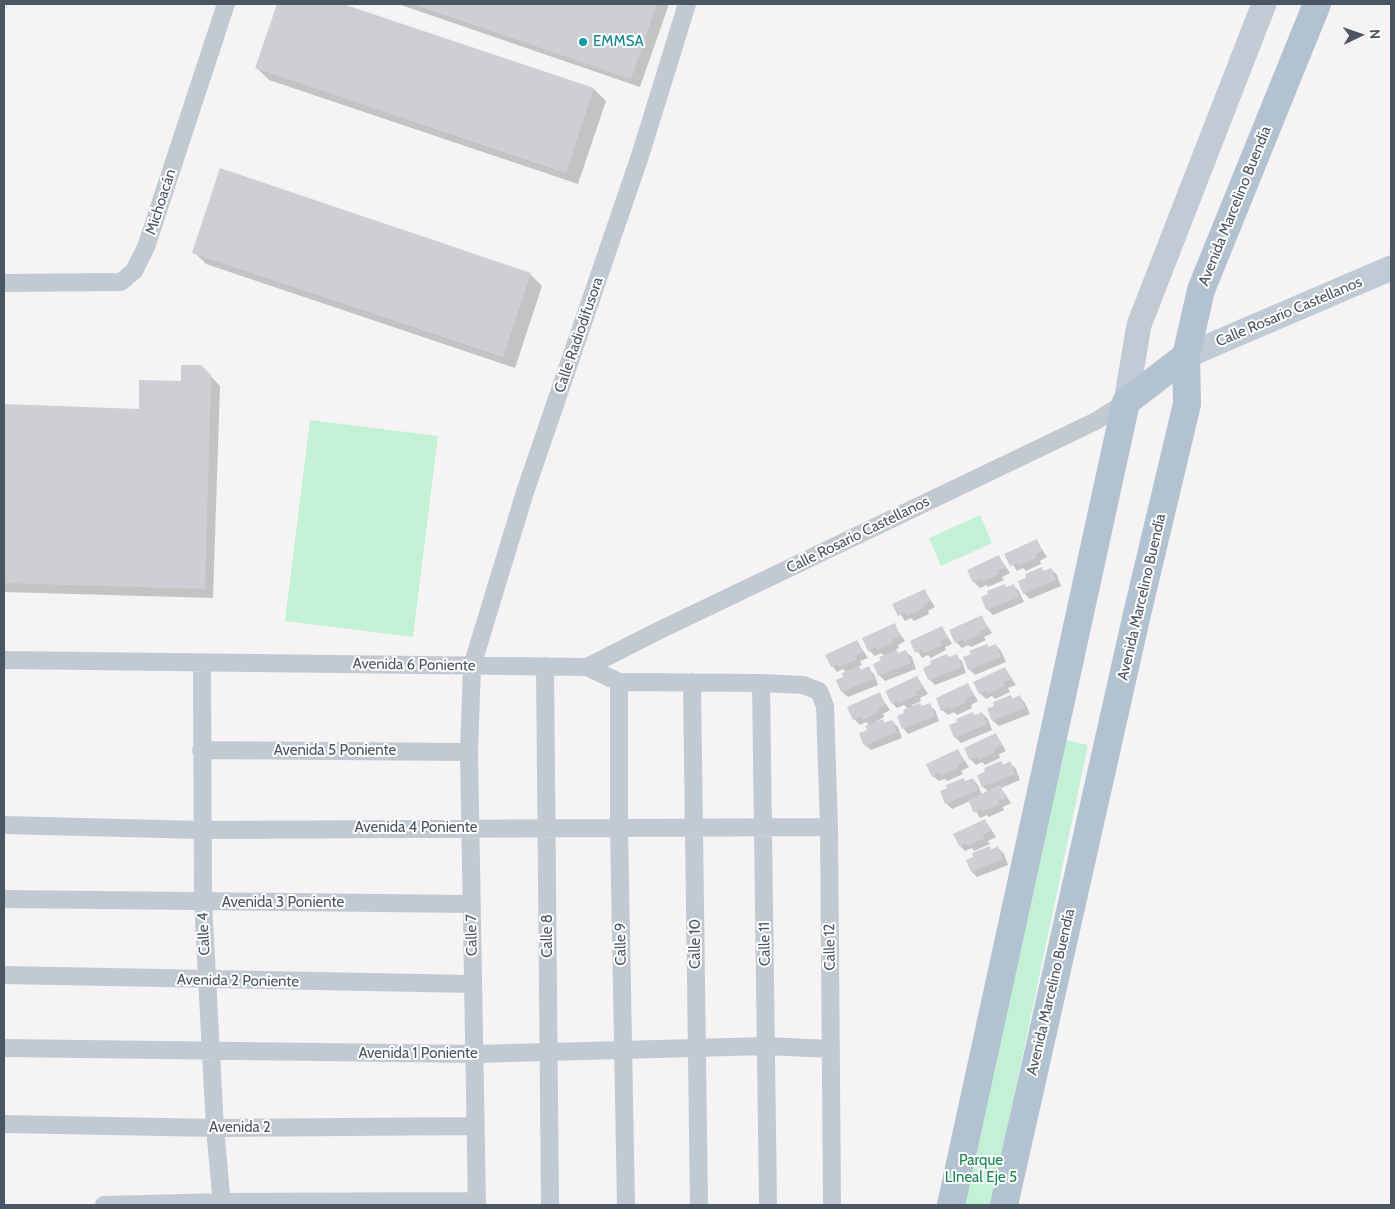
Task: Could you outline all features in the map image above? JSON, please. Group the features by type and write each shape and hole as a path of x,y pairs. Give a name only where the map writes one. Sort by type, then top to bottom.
{"main road":[{"name":"Avenida Marcelino Buendía","path":"1004,1205 1135,624 1187,404 1186,356 1202,290 1317,4"},
{"path":"950,1205 1126,402 1186,356"}],"street":[{"name":"Michoacán","path":"4,283 121,282 134,271 146,247 226,4"},
{"name":"Calle Radiodifusora","path":"472,666 526,492 640,156 687,4"},
{"path":"1126,402 1139,326 1264,4"},
{"name":"Calle Rosario Castellanos","path":"1186,356 1391,268"},
{"name":"Calle Rosario Castellanos","path":"588,667 658,631 1096,421 1126,402"},
{"name":"Avenida 6 Poniente","path":"4,660 588,667 619,682 761,683 803,685 819,691"},
{"name":"Calle 4","path":"202,663 202,902 215,1128 222,1204"},
{"name":"Calle 7","path":"472,666 469,752 477,1203"},
{"name":"Calle 8","path":"545,666 550,1205"},
{"name":"Calle 9","path":"619,682 619,828 626,1205"},
{"name":"Calle 10","path":"692,682 699,1205"},
{"name":"Calle 11","path":"761,683 768,1205"},
{"name":"Calle 12","path":"819,691 825,706 829,827 832,1205"},
{"name":"Avenida 5 Poniente","path":"201,750 469,752"},
{"name":"Avenida 4 Poniente","path":"4,825 201,830 471,827 829,827"},
{"name":"Avenida 3 Poniente","path":"4,899 472,904"},
{"name":"Avenida 2 Poniente","path":"4,975 473,984"},
{"name":"Avenida 1 Poniente","path":"4,1048 475,1054 766,1046 831,1049"},
{"name":"Avenida 2","path":"4,1124 215,1128 476,1126"},
{"path":"104,1205 477,1203"}],"green space":[{"path":"310,420 438,436 413,637 285,621"},
{"path":"980,515 992,543 941,566 929,538"},
{"name":"Parque LIneal Eje 5","path":"1058,738 1088,745 991,1205 956,1205"}],"building":[{"path":"277,4 343,4 594,88 566,173 255,68"},
{"name":"EMMSA","path":"413,4 657,4 631,79"},
{"path":"220,168 531,273 503,357 192,253"},
{"path":"181,365 201,365 211,375 205,589 4,583 4,404 139,409 139,380 181,381"},
{"path":"1037,539 1042,551 1035,555 1036,558 1019,566 1018,563 1010,566 1004,554"},
{"path":"999,555 1005,568 997,571 999,574 982,582 980,579 973,583 967,570"},
{"path":"1042,567 1043,571 1051,568 1056,580 1023,594 1018,581 1026,578 1025,574"},
{"path":"1005,584 1006,587 1014,584 1019,597 986,610 981,597 988,594 987,591"},
{"path":"925,589 930,601 923,605 924,608 907,616 906,613 898,616 892,604"},
{"path":"982,615 987,628 980,631 981,634 964,642 963,639 955,643 949,630"},
{"path":"895,623 900,636 893,639 894,642 877,650 876,647 868,651 862,638"},
{"path":"942,626 948,638 940,641 942,645 924,653 923,649 915,653 910,641"},
{"path":"857,640 863,652 855,656 857,659 839,667 838,664 831,667 825,655"},
{"path":"987,644 988,647 996,644 1001,657 968,670 963,657 971,654 969,651"},
{"path":"897,650 898,653 906,650 911,663 878,676 873,664 881,660 879,657"},
{"path":"947,654 949,657 957,654 962,667 928,680 923,668 931,664 930,661"},
{"path":"859,666 861,670 869,666 874,679 841,692 836,680 843,677 842,673"},
{"path":"1005,667 1011,679 1003,683 1005,686 988,694 986,691 979,694 973,682"},
{"path":"917,676 923,688 915,692 917,695 899,703 898,700 891,703 885,691"},
{"path":"968,683 974,695 966,699 967,702 950,710 949,707 941,711 936,698"},
{"path":"880,692 885,705 878,708 879,712 862,720 861,716 853,720 847,707"},
{"path":"1011,695 1012,699 1020,695 1025,708 992,721 987,709 994,706 993,702"},
{"path":"920,703 922,706 930,703 935,716 902,729 897,716 904,713 903,710"},
{"path":"973,712 975,715 982,712 987,724 954,738 949,725 957,722 956,719"},
{"path":"883,719 884,723 892,720 897,732 864,746 859,733 867,730 865,726"},
{"path":"996,733 1002,745 994,749 995,752 978,760 977,757 969,760 964,748"},
{"path":"958,749 964,761 957,765 958,768 941,776 939,773 932,777 926,764"},
{"path":"1001,761 1003,765 1010,761 1015,774 982,787 977,775 985,772 984,768"},
{"path":"964,778 965,781 973,778 978,790 945,804 940,791 947,788 946,785"},
{"path":"1000,785 1006,798 998,801 1000,804 982,812 981,809 974,813 968,800"},
{"path":"985,819 991,831 983,835 985,838 968,846 966,843 959,846 953,834"},
{"path":"990,846 991,850 998,846 1003,859 971,872 966,860 973,857 972,853"}],"place":[{"name":"EMMSA","path":"583,42"}]}
